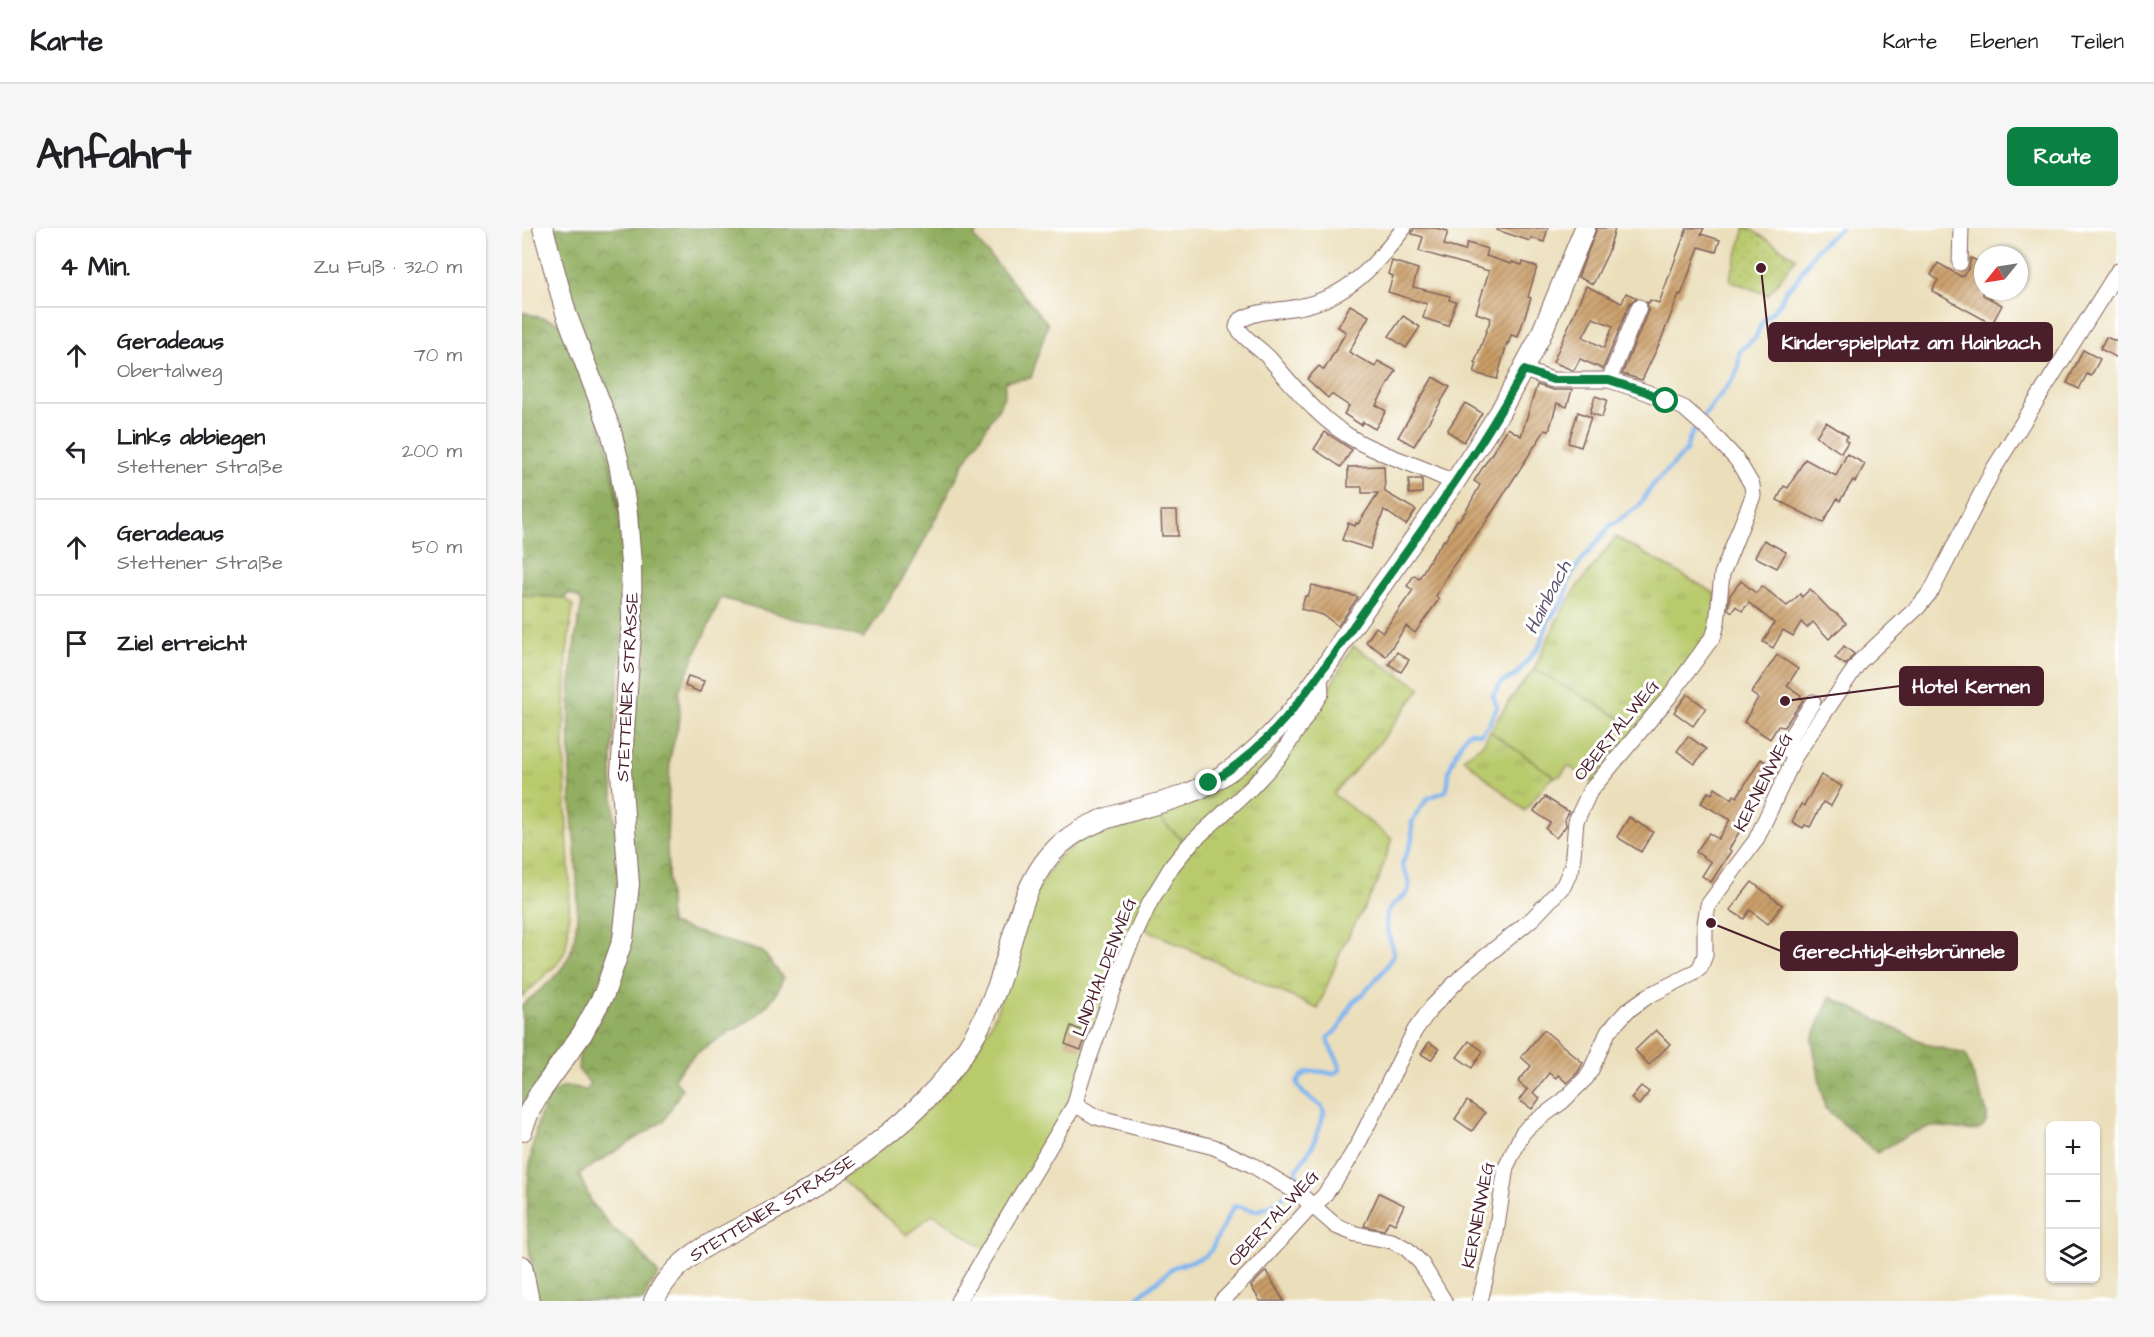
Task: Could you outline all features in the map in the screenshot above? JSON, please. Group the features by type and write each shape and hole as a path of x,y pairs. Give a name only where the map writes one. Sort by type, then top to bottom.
{"main road":[{"name":"STETTENER STRASSE","path":"522,1131 539,1094 582,1034 604,994 621,946 628,893 628,860 621,772 632,621 631,555 627,514 611,431 566,313 543,228"},
{"name":"STETTENER STRASSE","path":"654,1301 667,1279 688,1258 826,1179 885,1136 935,1091 960,1060 982,1023 998,985 1027,892 1040,868 1057,848 1074,834 1094,823 1182,796 1209,783 1245,760 1280,724 1320,676 1486,436 1524,370 1554,305 1585,228"},
{"path":"522,1266 529,1301"}],"street":[{"path":"1404,228 1361,277 1340,293 1304,306 1251,315 1237,324 1240,331 1266,355 1306,403 1342,433 1365,446 1436,473 1454,483"},
{"path":"1960,263 1961,228"},
{"name":"KERNENWEG","path":"1480,1301 1495,1239 1506,1167 1522,1134 1531,1124 1563,1101 1586,1078 1605,1036 1627,1011 1655,991 1692,974 1702,965 1705,955 1705,924 1708,905 1756,840 1795,756 1860,661 1918,607 1932,590 1993,470 2118,271"},
{"path":"1609,380 1639,307"},
{"name":"OBERTALWEG","path":"1222,1301 1326,1193 1354,1152 1398,1060 1424,1017 1464,974 1522,927 1564,885 1572,866 1576,821 1590,791 1669,697 1711,640 1717,623 1722,574 1752,500 1753,492 1740,465 1709,430 1679,405 1609,380 1553,380 1524,370"},
{"name":"LINDHALDENWEG","path":"958,1301 1075,1104 1126,954 1150,902 1172,866 1190,844 1251,788 1280,757 1321,693 1320,676"},
{"path":"1795,756 1790,752 1789,738 1813,702"},
{"path":"1075,1104 1095,1118 1219,1149 1275,1178 1302,1196 1329,1222 1342,1229 1392,1241 1407,1249 1421,1263 1444,1301"}],"green space":[{"path":"551,228 980,228 974,237 1048,324 1031,378 1006,381 1004,396 999,407 964,463 912,564 864,638 721,598 679,691 680,719 670,757 667,841 670,924 763,952 783,978 770,1002 761,1012 700,1051 677,1074 674,1078 682,1089 664,1121 579,1174 592,1203 612,1228 632,1242 659,1275 650,1286 643,1301 537,1301 530,1252 527,1201 529,1176 537,1127 544,1104 557,1090 562,1088 573,1087 586,1091 590,1084 578,1069 579,1054 610,1001 638,674 648,654 639,643 640,597 576,318"},
{"path":"1745,228 1749,228 1796,258 1768,295 1731,281"},
{"path":"522,312 561,323 592,401 612,470 621,535 623,601 622,640 612,752 619,880 612,946 596,990 574,1030 522,1107 522,1005 552,980 564,965 572,948 575,932 577,874 571,798 570,723 572,667 582,603 579,598 569,593 565,598 522,595"},
{"path":"1616,537 1716,594 1714,627 1638,728 1534,669 1557,620 1575,590"},
{"path":"522,595 565,598 573,606 567,651 564,740 570,888 568,935 565,951 557,964 522,997"},
{"path":"1353,646 1421,688 1378,745 1333,794 1392,839 1377,884 1342,948 1318,1009 1141,927 1176,867 1324,697"},
{"path":"1534,669 1638,728 1592,782 1568,766 1561,775 1555,777 1490,731 1509,701"},
{"path":"1307,704 1286,744 1186,844 1155,814 1204,796 1241,773 1273,744"},
{"path":"1490,731 1555,777 1548,781 1525,811 1463,758 1482,745"},
{"path":"1155,814 1186,844 1169,866 1069,1105 985,1249 933,1214 907,1235 841,1179 910,1125 949,1087 966,1065 996,1013 1036,892 1057,858 1087,835"},
{"path":"1830,997 1929,1045 1965,1054 1987,1112 1984,1126 1976,1130 1933,1127 1904,1137 1877,1153 1825,1108 1812,1040"}],"building":[{"path":"1414,228 1435,228 1448,231 1444,245 1465,251 1467,243 1488,249 1486,256 1511,264 1512,262 1522,265 1523,262 1537,267 1528,297 1531,298 1518,337 1511,335 1507,343 1497,379 1474,373 1477,363 1475,362 1491,318 1476,313 1489,271 1419,251 1423,237 1412,234"},
{"path":"1498,228 1548,228 1544,242 1531,238 1530,241 1497,230"},
{"path":"1597,228 1615,228 1608,253 1593,284 1578,277"},
{"path":"1687,228 1704,228 1701,234 1720,240 1716,252 1699,247 1681,295 1679,294 1642,380 1622,374 1648,311 1647,302 1649,303 1650,300 1659,303"},
{"path":"1971,258 1974,260 1974,300 1992,300 2002,305 1992,324 1932,291 1938,280 1931,275 1938,263 1962,277 1969,268"},
{"path":"1392,261 1418,269 1413,287 1450,296 1449,300 1456,302 1448,326 1423,318 1427,304 1388,292 1393,276 1388,274"},
{"path":"1586,286 1622,303 1626,293 1637,298 1630,303 1603,369 1580,359 1574,370 1553,362","holes":["1593,318 1613,326 1604,348 1583,337"]},
{"path":"1350,305 1369,316 1349,352 1375,367 1378,361 1396,371 1376,405 1386,411 1375,429 1363,422 1361,425 1344,414 1349,406 1331,394 1328,398 1307,379 1319,366 1324,370 1346,332 1338,327"},
{"path":"1403,316 1420,327 1406,348 1389,336"},
{"path":"2106,337 2118,342 2118,358 2100,349"},
{"path":"2083,350 2100,359 2091,376 2087,374 2079,389 2067,383"},
{"path":"1433,377 1450,387 1414,446 1398,437"},
{"path":"1537,385 1553,390 1572,390 1567,407 1557,403 1549,431 1545,430 1486,522 1450,570 1436,596 1439,599 1415,633 1406,626 1386,656 1366,642 1376,627 1383,632 1413,590 1407,586 1414,575 1419,579 1430,559 1466,511 1480,485 1474,481 1508,428 1521,436"},
{"path":"1595,396 1607,400 1602,417 1590,413"},
{"path":"1465,403 1482,413 1464,442 1447,431"},
{"path":"1578,412 1591,417 1581,447 1568,443"},
{"path":"1826,422 1848,436 1845,440 1848,442 1841,453 1816,436"},
{"path":"1325,432 1352,450 1341,467 1314,449"},
{"path":"1847,454 1865,464 1840,501 1837,499 1823,523 1777,500 1784,486 1788,488 1805,459 1836,476"},
{"path":"1384,466 1385,492 1416,510 1406,525 1384,510 1370,549 1342,540 1348,523 1355,526 1356,523 1358,524 1378,493 1362,493 1362,487 1348,487 1348,467"},
{"path":"1409,479 1422,479 1422,493 1409,494"},
{"path":"1161,511 1177,511 1178,536 1162,536"},
{"path":"1764,540 1786,552 1777,568 1755,557"},
{"path":"1741,581 1756,593 1762,586 1787,606 1800,594 1802,597 1810,589 1846,623 1829,639 1813,622 1807,628 1801,622 1793,636 1783,630 1773,648 1763,642 1774,623 1749,603 1742,611 1736,606 1732,612 1728,609 1730,595"},
{"path":"1312,585 1358,597 1338,626 1323,615 1301,609"},
{"path":"1844,646 1854,654 1846,665 1835,658"},
{"path":"1397,652 1409,660 1401,672 1389,664"},
{"path":"1777,655 1798,669 1787,686 1801,695 1800,698 1803,700 1784,727 1778,726 1770,739 1744,722 1758,698 1751,693"},
{"path":"688,676 704,681 700,692 685,686"},
{"path":"1687,694 1706,708 1693,726 1674,712"},
{"path":"1688,736 1706,749 1695,764 1677,751"},
{"path":"1761,759 1777,769 1711,882 1702,876 1711,862 1696,852 1709,833 1718,839 1730,820 1701,803 1708,792 1712,794 1715,788 1732,799 1734,795 1737,797"},
{"path":"1821,775 1842,786 1831,806 1823,802 1810,827 1805,825 1803,828 1792,822 1801,804 1804,806"},
{"path":"1545,797 1569,812 1565,819 1566,826 1556,838 1546,829 1550,823 1534,811"},
{"path":"1629,817 1653,832 1641,852 1617,837"},
{"path":"1752,882 1782,905 1768,924 1750,910 1744,919 1730,910"},
{"path":"1071,1026 1087,1033 1081,1050 1065,1044"},
{"path":"1544,1030 1583,1063 1567,1083 1558,1075 1556,1078 1549,1073 1533,1093 1540,1098 1532,1109 1519,1100 1527,1089 1518,1082 1531,1066 1521,1057"},
{"path":"1656,1030 1670,1044 1649,1065 1635,1050"},
{"path":"1469,1041 1483,1051 1472,1068 1457,1057"},
{"path":"1429,1042 1439,1049 1431,1060 1421,1054"},
{"path":"1641,1086 1649,1092 1639,1105 1631,1098"},
{"path":"1467,1101 1485,1113 1472,1131 1455,1119"},
{"path":"1379,1193 1404,1205 1395,1224 1389,1221 1384,1230 1364,1226"},
{"path":"1266,1271 1284,1301 1260,1301 1251,1286"}],"waterway":[{"name":"Hainbach","path":"1293,1183 1297,1176 1297,1169 1313,1145 1324,1113 1322,1107 1303,1093 1297,1083 1300,1078 1312,1071 1332,1074 1340,1070 1340,1065 1330,1046 1329,1037 1339,1028 1352,1003 1385,969 1394,954 1386,917 1390,908 1408,892 1408,879 1402,864 1412,841 1412,822 1417,813 1428,798 1446,791 1450,768 1460,745 1469,732 1481,733 1489,724 1497,707 1494,693 1502,682 1515,676 1540,645 1549,619 1565,599 1570,576 1610,526 1639,506 1652,486 1687,450 1688,442 1699,422 1736,374 1740,351 1756,337 1761,324 1780,303 1786,289 1794,284 1816,249 1841,228"},
{"name":"Hainbach","path":"1133,1301 1174,1267 1204,1257 1211,1250 1233,1207 1252,1210 1266,1208 1287,1193"},
{"name":"Hainbach","path":"1114,1301 1119,1299 1128,1301"}],"place":[{"name":"Kinderspielplatz am Hainbach","path":"1761,268"},
{"name":"Hotel Kernen","path":"1785,701"},
{"name":"Gerechtigkeitsbrünnele","path":"1711,923"}],"route":[{"path":"1209,783 1236,767 1252,754 1314,683 1472,457 1524,370 1553,380 1609,380 1666,401"}]}
